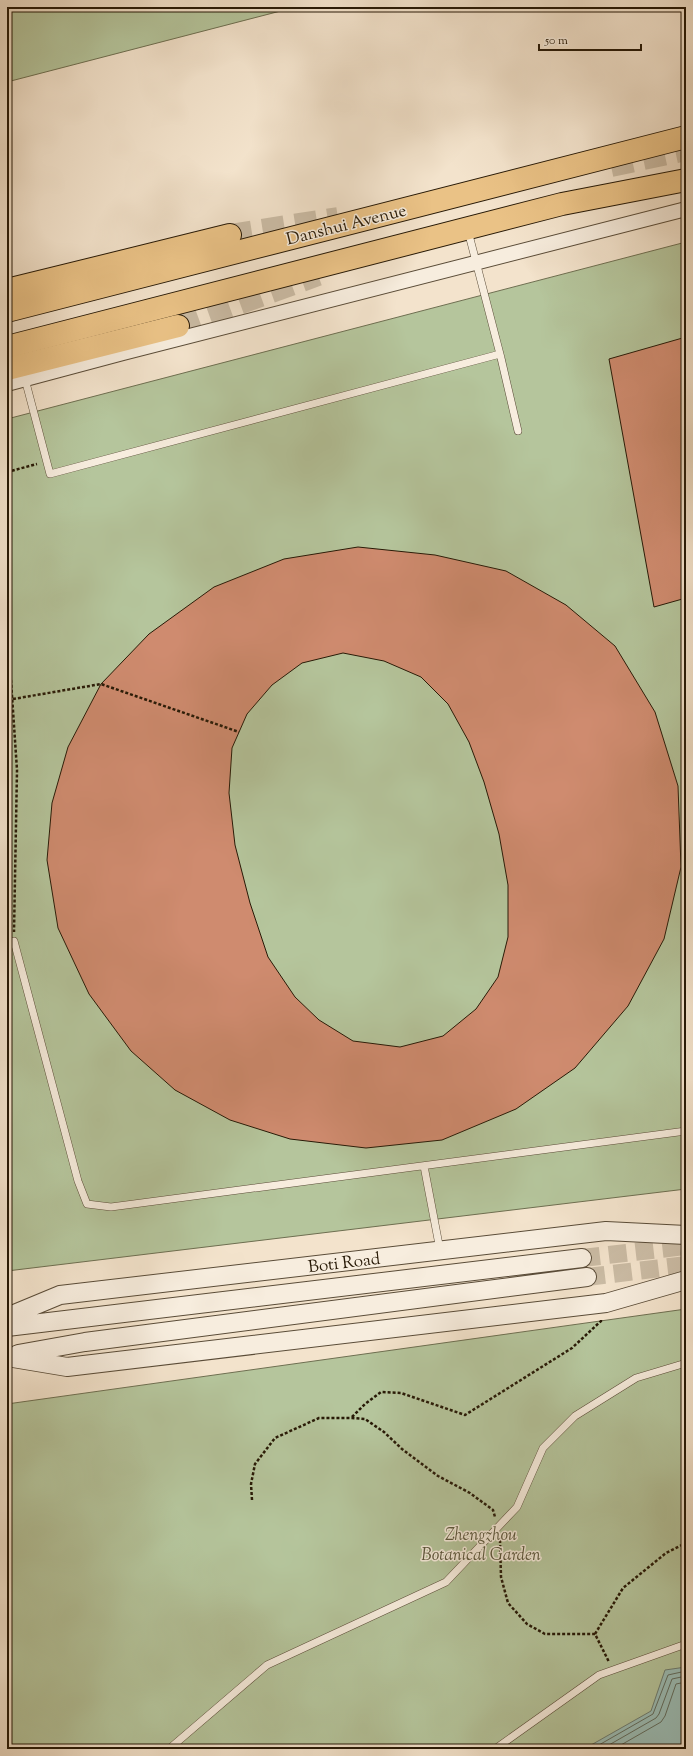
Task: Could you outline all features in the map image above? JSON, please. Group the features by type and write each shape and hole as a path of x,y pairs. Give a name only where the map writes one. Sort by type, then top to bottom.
{"main road":[{"name":"Danshui Avenue","path":"7,311 686,137"},
{"name":"Danshui Avenue","path":"7,347 562,204 686,180"},
{"path":"7,290 230,235"},
{"path":"16,374 178,326"}],"street":[{"path":"7,384 16,374 476,263 686,210"},
{"name":"Boti Road","path":"7,1317 60,1295 606,1231 686,1235"},
{"path":"7,1326 582,1258"},
{"path":"7,1357 85,1342 587,1277"},
{"path":"7,1357 67,1367 602,1303 686,1280"}],"lane":[{"path":"467,228 500,354 518,431"},
{"path":"16,374 50,474 500,354"},
{"path":"11,942 78,1181 87,1204 111,1207 686,1131"},
{"path":"424,1166 440,1250"},
{"path":"169,1749 267,1665 446,1582 518,1507 543,1448 575,1416 636,1378 686,1363"},
{"path":"495,1749 599,1675 686,1644"}],"path":[{"path":"7,472 46,461"},
{"path":"7,640 17,770 11,942"},
{"path":"12,699 101,684 239,732"},
{"path":"352,1418 365,1404 381,1392 401,1393 465,1415 572,1348 601,1320 602,1303"},
{"path":"252,1500 251,1484 255,1464 275,1438 320,1418 352,1418 365,1420 384,1432 402,1449 438,1476 470,1493 493,1510 499,1526 501,1577 506,1596 508,1602 527,1624 545,1634 595,1634"},
{"path":"595,1634 623,1588 666,1553 686,1543"},
{"path":"595,1634 612,1670"}],"green space":[{"path":"7,7 296,7 7,82"},
{"path":"686,242 686,1189 7,1271 7,419"},
{"name":"Zhengzhou Botanical Garden","path":"686,1309 686,1749 7,1749 7,1404"}],"water":[{"path":"686,1667 686,1749 584,1749 651,1711 665,1670"}],"building":[{"path":"686,337 686,598 654,607 609,359"},
{"path":"358,547 435,555 506,571 566,605 615,646 655,712 678,786 681,867 664,939 628,1006 575,1068 516,1109 442,1140 366,1148 290,1139 230,1120 175,1090 131,1051 89,994 58,928 47,860 52,803 68,747 101,684 149,634 214,587 284,559","holes":["343,653 384,661 421,677 448,704 469,742 484,782 499,834 508,885 508,937 498,977 476,1009 443,1036 400,1047 353,1041 319,1020 295,997 268,957 250,903 235,845 229,793 232,748 247,714 272,685 302,663"]}],"tunnel":[{"path":"611,166 686,150"},
{"path":"230,235 338,218"},
{"path":"178,326 318,275"},
{"path":"582,1258 686,1246"},
{"path":"587,1277 686,1265"}]}
